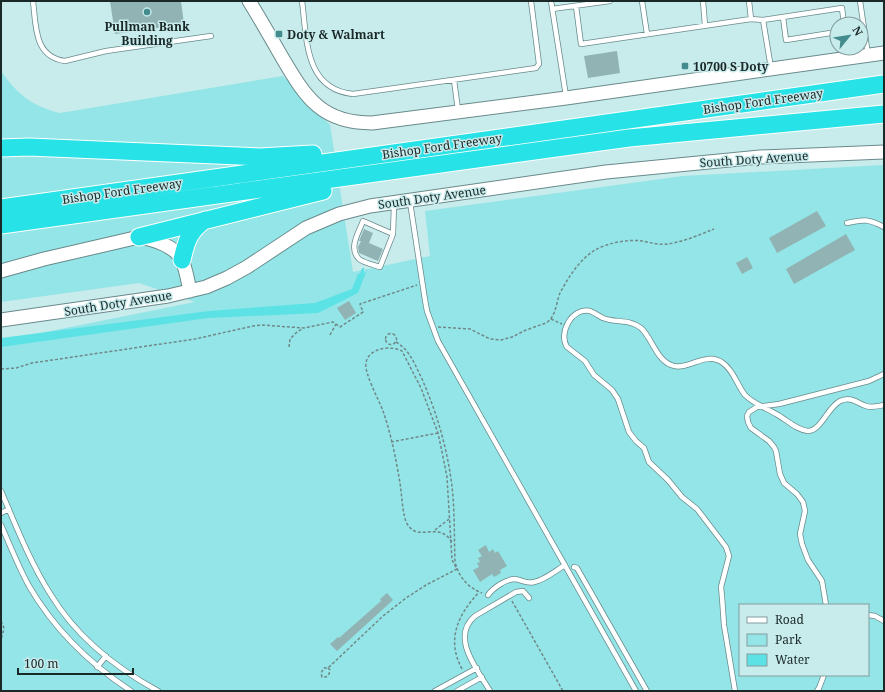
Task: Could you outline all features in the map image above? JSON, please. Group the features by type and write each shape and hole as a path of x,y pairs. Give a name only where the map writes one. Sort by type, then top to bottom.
{"highway":[{"name":"Bishop Ford Freeway","path":"1,208 884,84"},
{"name":"Bishop Ford Freeway","path":"1,225 629,138 884,114"},
{"path":"1,148 29,147 260,157 337,153 365,156"},
{"path":"138,237 306,194 362,183 423,166"},
{"path":"182,260 191,233 196,226 206,220"}],"street":[{"path":"249,1 303,92 318,106 333,116 352,122 372,123 566,98 861,56"},
{"path":"869,55 884,53"},
{"name":"South Doty Avenue","path":"1,320 141,301 206,287 247,267 290,237 324,220 339,214 370,206 606,172 760,157 884,152"},
{"path":"1,271 44,259 138,237 149,239 165,245 182,260 190,291"}],"lane":[{"path":"33,1 40,44 48,54 59,60 65,61 106,51 211,36"},
{"path":"302,1 309,58 311,63 324,83 337,91 353,94 535,69 539,64 531,1"},
{"path":"551,1 566,98"},
{"path":"552,9 610,1"},
{"path":"642,1 647,34"},
{"path":"703,1 705,25"},
{"path":"749,1 751,19"},
{"path":"860,1 862,16"},
{"path":"576,6 581,44 705,25 751,19 763,20 842,8 843,16"},
{"path":"783,17 786,40 829,33"},
{"path":"763,20 771,68"},
{"path":"454,80 458,111"},
{"path":"410,200 427,312 432,326 446,356 636,691"},
{"path":"393,234 363,221 355,241 355,254 360,260 380,267 393,234 394,203"},
{"path":"846,223 867,220 884,227"},
{"path":"735,691 724,625 722,597 722,587 729,556 726,547 697,509 682,497 668,480 649,462 644,448 629,432 618,399 612,390 594,375 585,361 570,350 565,344 566,326 576,314 589,311 608,319 633,323 646,333 663,360 672,366 684,366 706,359 717,359 730,369 746,395 752,401 795,426 808,431 816,428 830,409 841,401 850,399 871,407 884,405"},
{"path":"826,604 822,581 808,560 802,544 800,534 805,511 803,502 797,494 786,486 781,479 776,451 772,444 752,428 748,422 748,412 757,407 779,404 869,381 884,374"},
{"path":"1,491 29,554 51,596 75,626 106,656 158,691"},
{"path":"1,513 9,509"},
{"path":"1,525 22,571 39,601 64,633 97,667 130,691"},
{"path":"488,595 495,588 512,580 516,579 528,583 534,582 565,565"},
{"path":"574,566 577,568 647,691"},
{"path":"490,691 467,650 464,639 465,628 470,620 475,616 516,592 523,591 529,598"},
{"path":"869,615 875,616 884,621"},
{"path":"97,667 106,656"},
{"path":"435,691 477,668"},
{"path":"817,691 824,676"},
{"path":"457,691 482,677"}],"path":[{"path":"432,326 470,329 490,339 501,340 512,337 546,323 551,319 556,302 568,279 582,261 594,251 611,244 627,241 666,244 699,235 714,229"},
{"path":"1,369 16,368 32,363 195,339 252,326 262,325 304,328 333,322 340,327 363,312 360,304 422,283"},
{"path":"551,319 566,326"},
{"path":"330,335 336,324"},
{"path":"289,347 290,338 304,328"},
{"path":"396,342 394,344 388,344 386,341 387,336 390,334 395,335 396,342 407,350 412,358 429,395 443,439 451,480 455,562 457,569"},
{"path":"452,542 444,533 440,531 425,533 417,532 411,529 406,522 400,481 391,442 383,412 365,366 366,360 369,356 373,352 380,349 396,349 402,352 421,388 438,433 447,477 452,542 452,560 462,578 471,588 488,595"},
{"path":"391,442 438,433"},
{"path":"433,531 450,519"},
{"path":"328,668 330,670 330,674 326,677 322,677 322,670 324,668 328,668 383,616 426,584 457,569"},
{"path":"509,596 563,691"},
{"path":"1,621 4,628 1,640"}],"green space":[{"path":"1,71 13,87 26,98 41,107 60,113 283,76 330,125 353,272 430,256 425,211 683,176 883,165 884,99 884,691 1,691 1,341 195,302 139,283 1,302"}],"water":[{"path":"366,272 358,293 318,313 208,318 1,347 1,338 209,311 315,303 352,289 358,274"}],"building":[{"name":"Pullman Bank Building","path":"110,1 181,1 184,24 115,34"},
{"path":"617,51 620,73 588,78 584,56"},
{"path":"817,211 826,226 777,253 769,238"},
{"path":"364,229 373,233 369,243 383,249 378,261 359,253 358,247 361,241 359,241"},
{"path":"846,234 855,250 794,284 786,269"},
{"path":"747,257 753,268 742,274 736,263"},
{"path":"349,301 356,313 345,320 337,308"},
{"path":"486,545 489,552 493,549 495,553 498,551 507,566 500,570 501,573 494,577 492,574 480,582 473,570 479,567 477,563 480,562 478,558 482,556 478,550"},
{"path":"387,593 393,600 337,651 330,644 338,637 339,638 381,601 380,599"}],"waterway":[{"path":"361,275 363,269"}],"place":[{"name":"Pullman Bank Building","path":"147,12"},
{"name":"Doty & Walmart","path":"279,34"},
{"name":"10700 S Doty","path":"685,66"}]}
